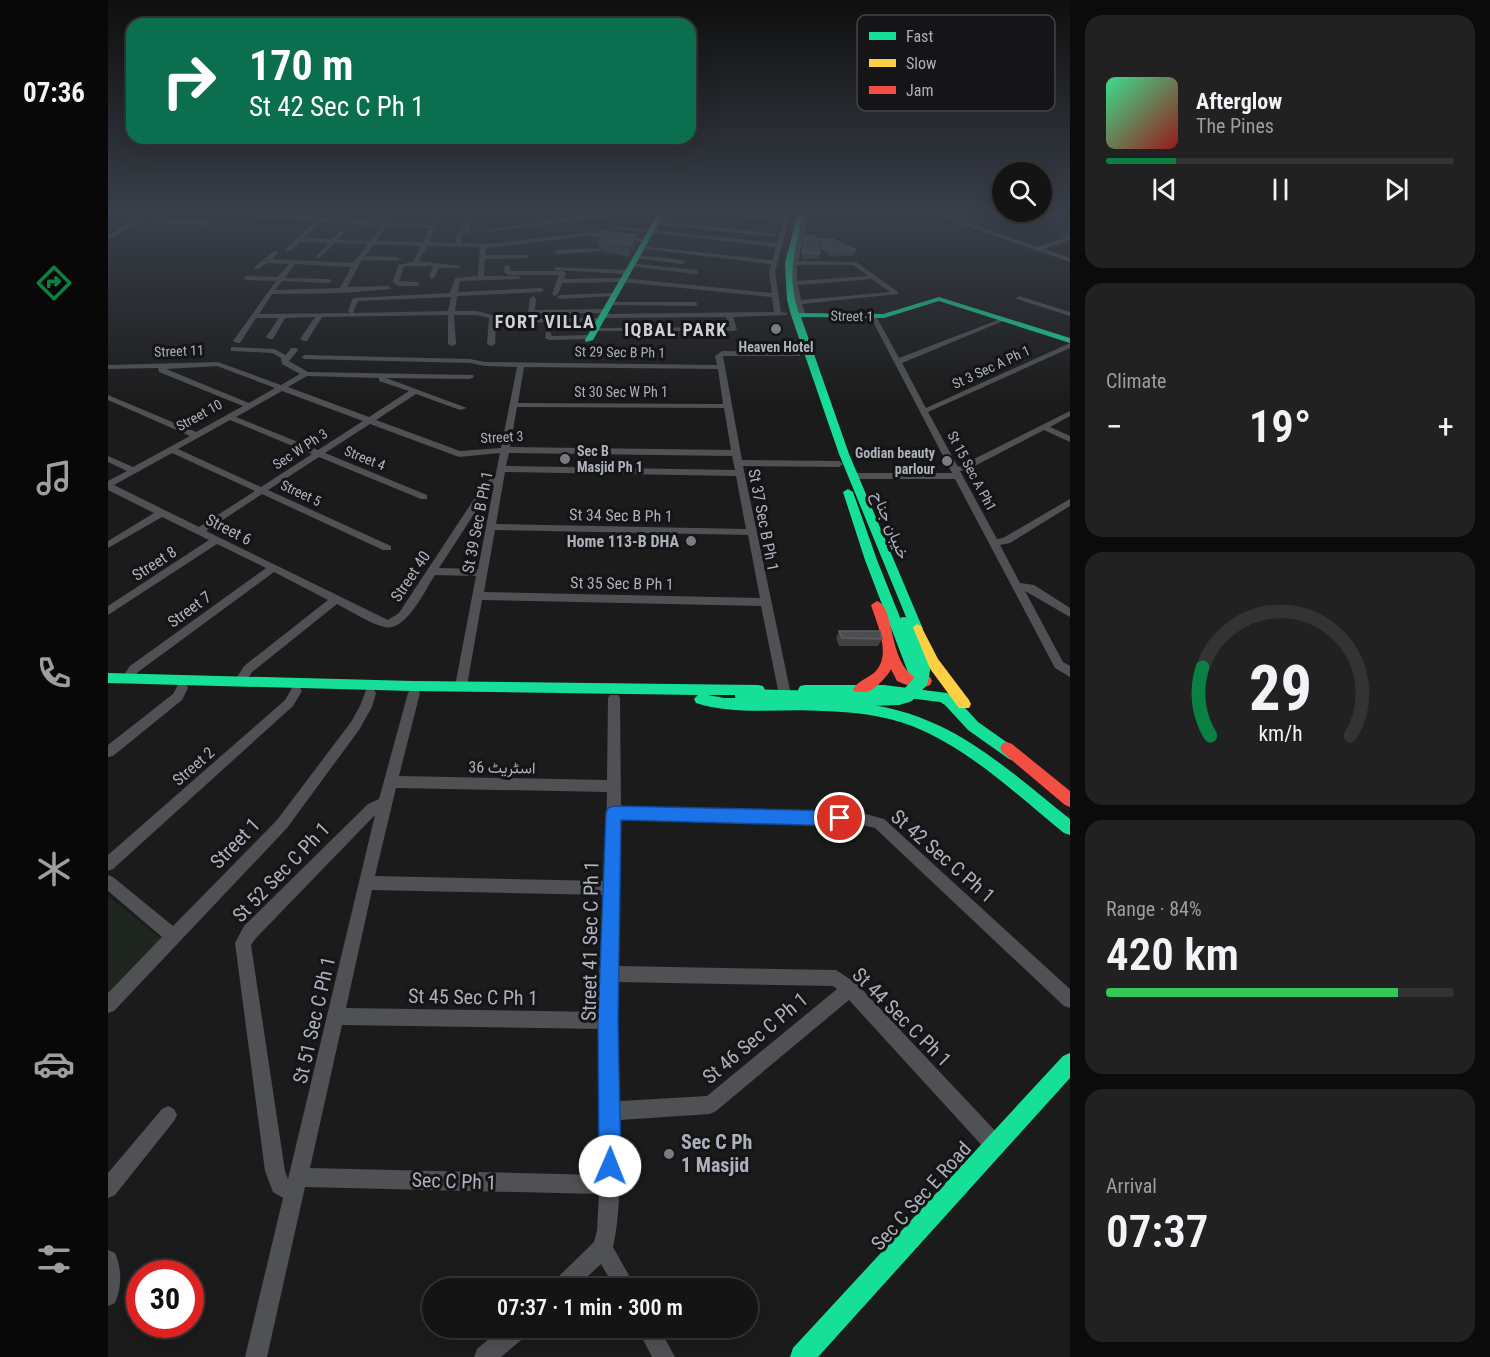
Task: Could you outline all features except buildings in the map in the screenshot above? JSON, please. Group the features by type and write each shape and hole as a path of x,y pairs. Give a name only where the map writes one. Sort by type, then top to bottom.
{"main road":[{"path":"600,319 625,275"},
{"name":"خیبان جناح","path":"787,275 799,354 839,464 857,503 899,635 918,680"},
{"name":"Street 1","path":"792,312 888,316 931,300 941,299 1005,319"},
{"name":"خیبان جناح","path":"792,312 853,476 857,503 875,524 919,637 949,686 1014,755 1070,800"},
{"path":"1005,319 1070,343"},
{"path":"108,687 614,698 701,699 742,696 898,698 908,695 921,681 923,670 857,503"},
{"path":"857,503 850,518 896,671 909,683 921,684 926,679 928,670 920,648 919,637"},
{"path":"860,689 886,671 889,664 889,650"},
{"path":"108,678 461,686 860,689 940,701 948,699 973,726 1014,755"},
{"path":"701,699 724,703 866,708 915,721 949,737 971,752 1070,828"},
{"path":"915,721 909,712 909,704 914,700 935,699 940,701 975,739 1070,816"},
{"name":"Sec C Sec E Road","path":"802,1357 1070,1063"}],"street":[{"path":"283,275 235,345 274,351 284,357 285,362 306,374 470,377"},
{"path":"342,291 350,275"},
{"path":"398,275 396,282 400,285 417,284"},
{"path":"562,275 559,296 562,312"},
{"path":"560,281 574,275"},
{"path":"718,275 774,295 792,312"},
{"path":"772,275 774,295"},
{"path":"792,312 794,275"},
{"path":"254,316 477,313 493,321 507,321 792,312 896,293 872,275"},
{"path":"794,283 875,277"},
{"path":"246,278 328,281"},
{"path":"452,344 451,313 457,279 521,278"},
{"path":"270,292 388,288"},
{"path":"351,311 355,299 541,290"},
{"path":"298,300 302,291"},
{"path":"559,296 600,319"},
{"path":"533,298 531,312 562,312 600,319 695,329 735,329 729,314"},
{"path":"1019,298 1070,314"},
{"path":"548,333 549,338 600,319 695,304"},
{"path":"270,338 294,308"},
{"path":"304,339 319,316"},
{"name":"St 15 Sec A Ph1","path":"873,316 1059,664 1070,672"},
{"path":"896,361 905,360 1005,319"},
{"path":"491,344 493,321"},
{"path":"695,329 700,339"},
{"name":"St 3 Sec A Ph 1","path":"923,411 1070,343"},
{"path":"285,362 294,350"},
{"name":"St 37 Sec B Ph 1","path":"784,690 738,463 719,354 799,354"},
{"name":"St 29 Sec B Ph 1","path":"304,357 720,367"},
{"name":"Street 11","path":"108,367 218,364 282,388"},
{"name":"St 39 Sec B Ph 1","path":"461,686 521,364"},
{"path":"162,365 162,370 250,406"},
{"name":"Street 10","path":"108,485 306,374"},
{"path":"381,376 385,381 463,408"},
{"name":"Street 3","path":"282,388 456,453 470,454 505,450 620,452 738,463"},
{"name":"Sec W Ph 3","path":"199,531 415,391"},
{"path":"108,398 196,435"},
{"name":"St 30 Sec W Ph 1","path":"514,405 727,406"},
{"path":"853,476 956,473 1070,413"},
{"name":"Street 4","path":"229,417 424,497"},
{"path":"1044,427 1070,439"},
{"name":"Street 5","path":"171,449 387,548"},
{"path":"620,452 620,471"},
{"path":"108,459 132,470"},
{"path":"502,469 620,471 738,463 839,464"},
{"name":"Street 40","path":"335,600 382,623 394,623 404,616 485,489 493,481 500,481"},
{"name":"Street 6","path":"108,485 335,600"},
{"path":"993,543 1006,541 1070,502"},
{"path":"108,545 162,513"},
{"name":"St 34 Sec B Ph 1","path":"490,527 752,532"},
{"name":"Street 8","path":"108,611 216,540"},
{"name":"Street 7","path":"126,679 130,672 273,568"},
{"path":"434,571 482,573"},
{"path":"1018,586 1030,588 1070,613"},
{"name":"St 35 Sec B Ph 1","path":"479,596 765,602"},
{"path":"240,682 248,669 335,600"},
{"path":"108,752 178,697 182,688"},
{"name":"Street 2","path":"108,864 289,704 296,690"},
{"name":"Street 1","path":"108,1005 282,824 355,726 366,707 370,693"},
{"name":"St 51 Sec C Ph 1","path":"256,1357 385,803 414,693"},
{"name":"Street 41 Sec C Ph 1","path":"603,1248 607,1232 610,1185 611,1111 608,1020 614,813 614,698"},
{"name":"اسٹریٹ 36","path":"390,782 613,786"},
{"name":"St 52 Sec C Ph 1","path":"296,1185 280,1185 275,1171 243,944 250,932 373,808 385,803"},
{"name":"St 42 Sec C Ph 1","path":"614,813 862,819 879,823 1070,1000"},
{"path":"108,882 173,936"},
{"path":"367,883 612,888"},
{"name":"St 44 Sec C Ph 1","path":"610,974 836,978 850,988 994,1144"},
{"name":"St 46 Sec C Ph 1","path":"611,1111 710,1105 850,988"},
{"name":"St 45 Sec C Ph 1","path":"337,1016 608,1020"},
{"path":"108,1188 168,1114"},
{"name":"Sec C Ph 1","path":"296,1185 610,1185"},
{"path":"572,1278 603,1248 620,1278"},
{"path":"108,1260 111,1273 108,1296"},
{"path":"485,1357 507,1338"},
{"path":"654,1338 664,1357"}],"shaded area":[{"path":"108,896 161,939 108,993"}],"traffic: fast":[{"path":"589,340 626,275"},
{"path":"789,275 791,300 844,454 917,629"},
{"path":"795,315 884,316 939,299 1070,341"},
{"path":"848,492 871,560 918,680"},
{"path":"742,696 868,699 898,698 908,695 921,681 923,670 904,624"},
{"path":"108,678 413,686 758,690"},
{"path":"805,690 884,690 942,697 950,701 973,726 1014,755"},
{"path":"701,699 724,703 845,707 893,714 915,721 956,741 976,754 1070,828"},
{"path":"802,1357 1070,1063"}],"traffic: slow":[{"path":"917,629 933,662 964,704"}],"traffic: jam":[{"path":"860,689 874,681 888,663 889,643 877,605"},
{"path":"890,652 902,677 919,685 925,681"},
{"path":"1007,748 1070,800"}],"place":[{"name":"Heaven Hotel","path":"776,329"},
{"name":"Sec B Masjid Ph 1","path":"565,459"},
{"name":"Godian beauty parlour","path":"947,461"},
{"name":"Home 113-B DHA","path":"691,541"},
{"name":"Sec C Ph 1 Masjid","path":"669,1154"}],"district":[{"name":"FORT VILLA","path":"545,322"},
{"name":"IQBAL PARK","path":"676,330"}],"route":[{"path":"610,1166 608,1020 614,813 840,818"}]}
